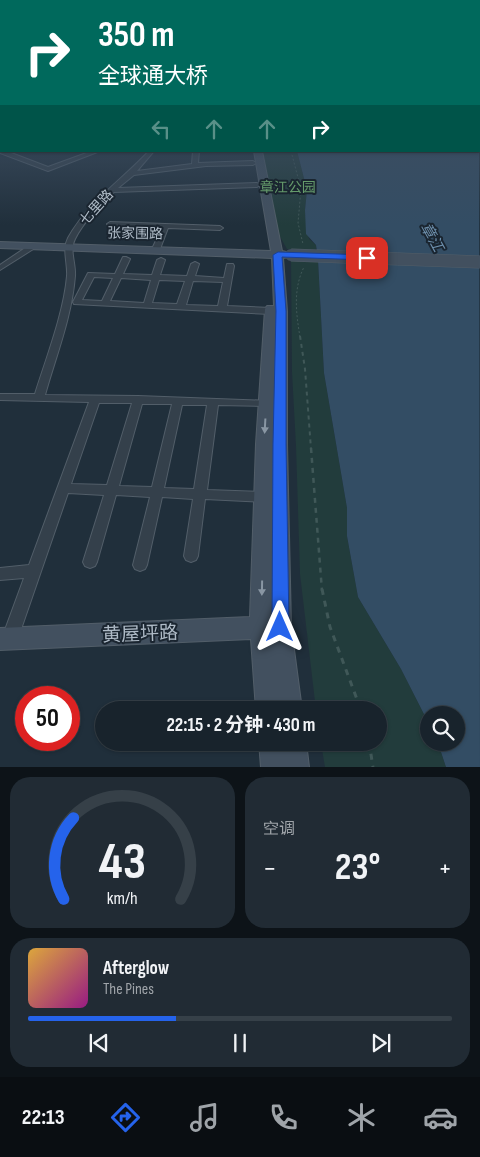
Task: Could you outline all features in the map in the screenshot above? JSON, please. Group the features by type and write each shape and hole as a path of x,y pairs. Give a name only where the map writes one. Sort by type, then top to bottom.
{"main road":[{"path":"254,155 257,185 279,253 271,311 264,497 270,627 287,701"},
{"path":"254,155 279,253 281,311 279,444 270,627 269,701"},
{"name":"张家围路","path":"0,245 156,248 480,260"},
{"name":"黄屋坪路","path":"5,638 270,627"},
{"path":"273,751 274,767"},
{"path":"294,751 296,767"}],"street":[{"path":"7,154 48,169 90,154"},
{"name":"七里路","path":"68,247 80,225 111,190 149,154"},
{"path":"195,165 196,154"},
{"path":"132,172 195,165 254,155"},
{"path":"111,190 257,185"},
{"path":"110,224 220,228"},
{"path":"156,248 166,226"},
{"path":"0,268 34,246"},
{"path":"39,398 66,305 70,275 68,247"},
{"path":"105,303 126,259"},
{"path":"147,305 161,260"},
{"path":"181,306 195,264"},
{"path":"222,308 230,266"},
{"path":"227,280 91,274 77,302 271,311"},
{"path":"0,397 267,403"},
{"path":"5,638 34,571 95,399"},
{"path":"90,562 138,399"},
{"path":"140,565 178,401"},
{"path":"191,556 213,402"},
{"path":"63,488 264,497"},
{"path":"0,574 34,571"}],"path":[{"path":"292,154 301,189 298,223 299,235 301,242 306,248"},
{"path":"309,262 300,274 295,308 305,369 322,595 330,628 358,701"},
{"path":"371,751 374,767"}],"green space":[{"name":"章江公园","path":"264,154 298,154 307,190 305,210 309,239 316,245 316,249 287,249 278,233"},
{"path":"291,258 318,260 324,373 347,508 347,536 358,597 401,669 420,706 420,751 441,751 446,767 325,767 322,751 387,751 387,701 315,701 300,574 292,372"}],"water":[{"name":"章江","path":"298,154 479,154 480,767 446,767 441,751 465,751 465,706 420,706 401,669 358,597 347,536 347,508 324,373 316,245 306,234 305,210 307,190"}],"route":[{"path":"280,627 279,444 281,311 278,255 367,258"}]}
